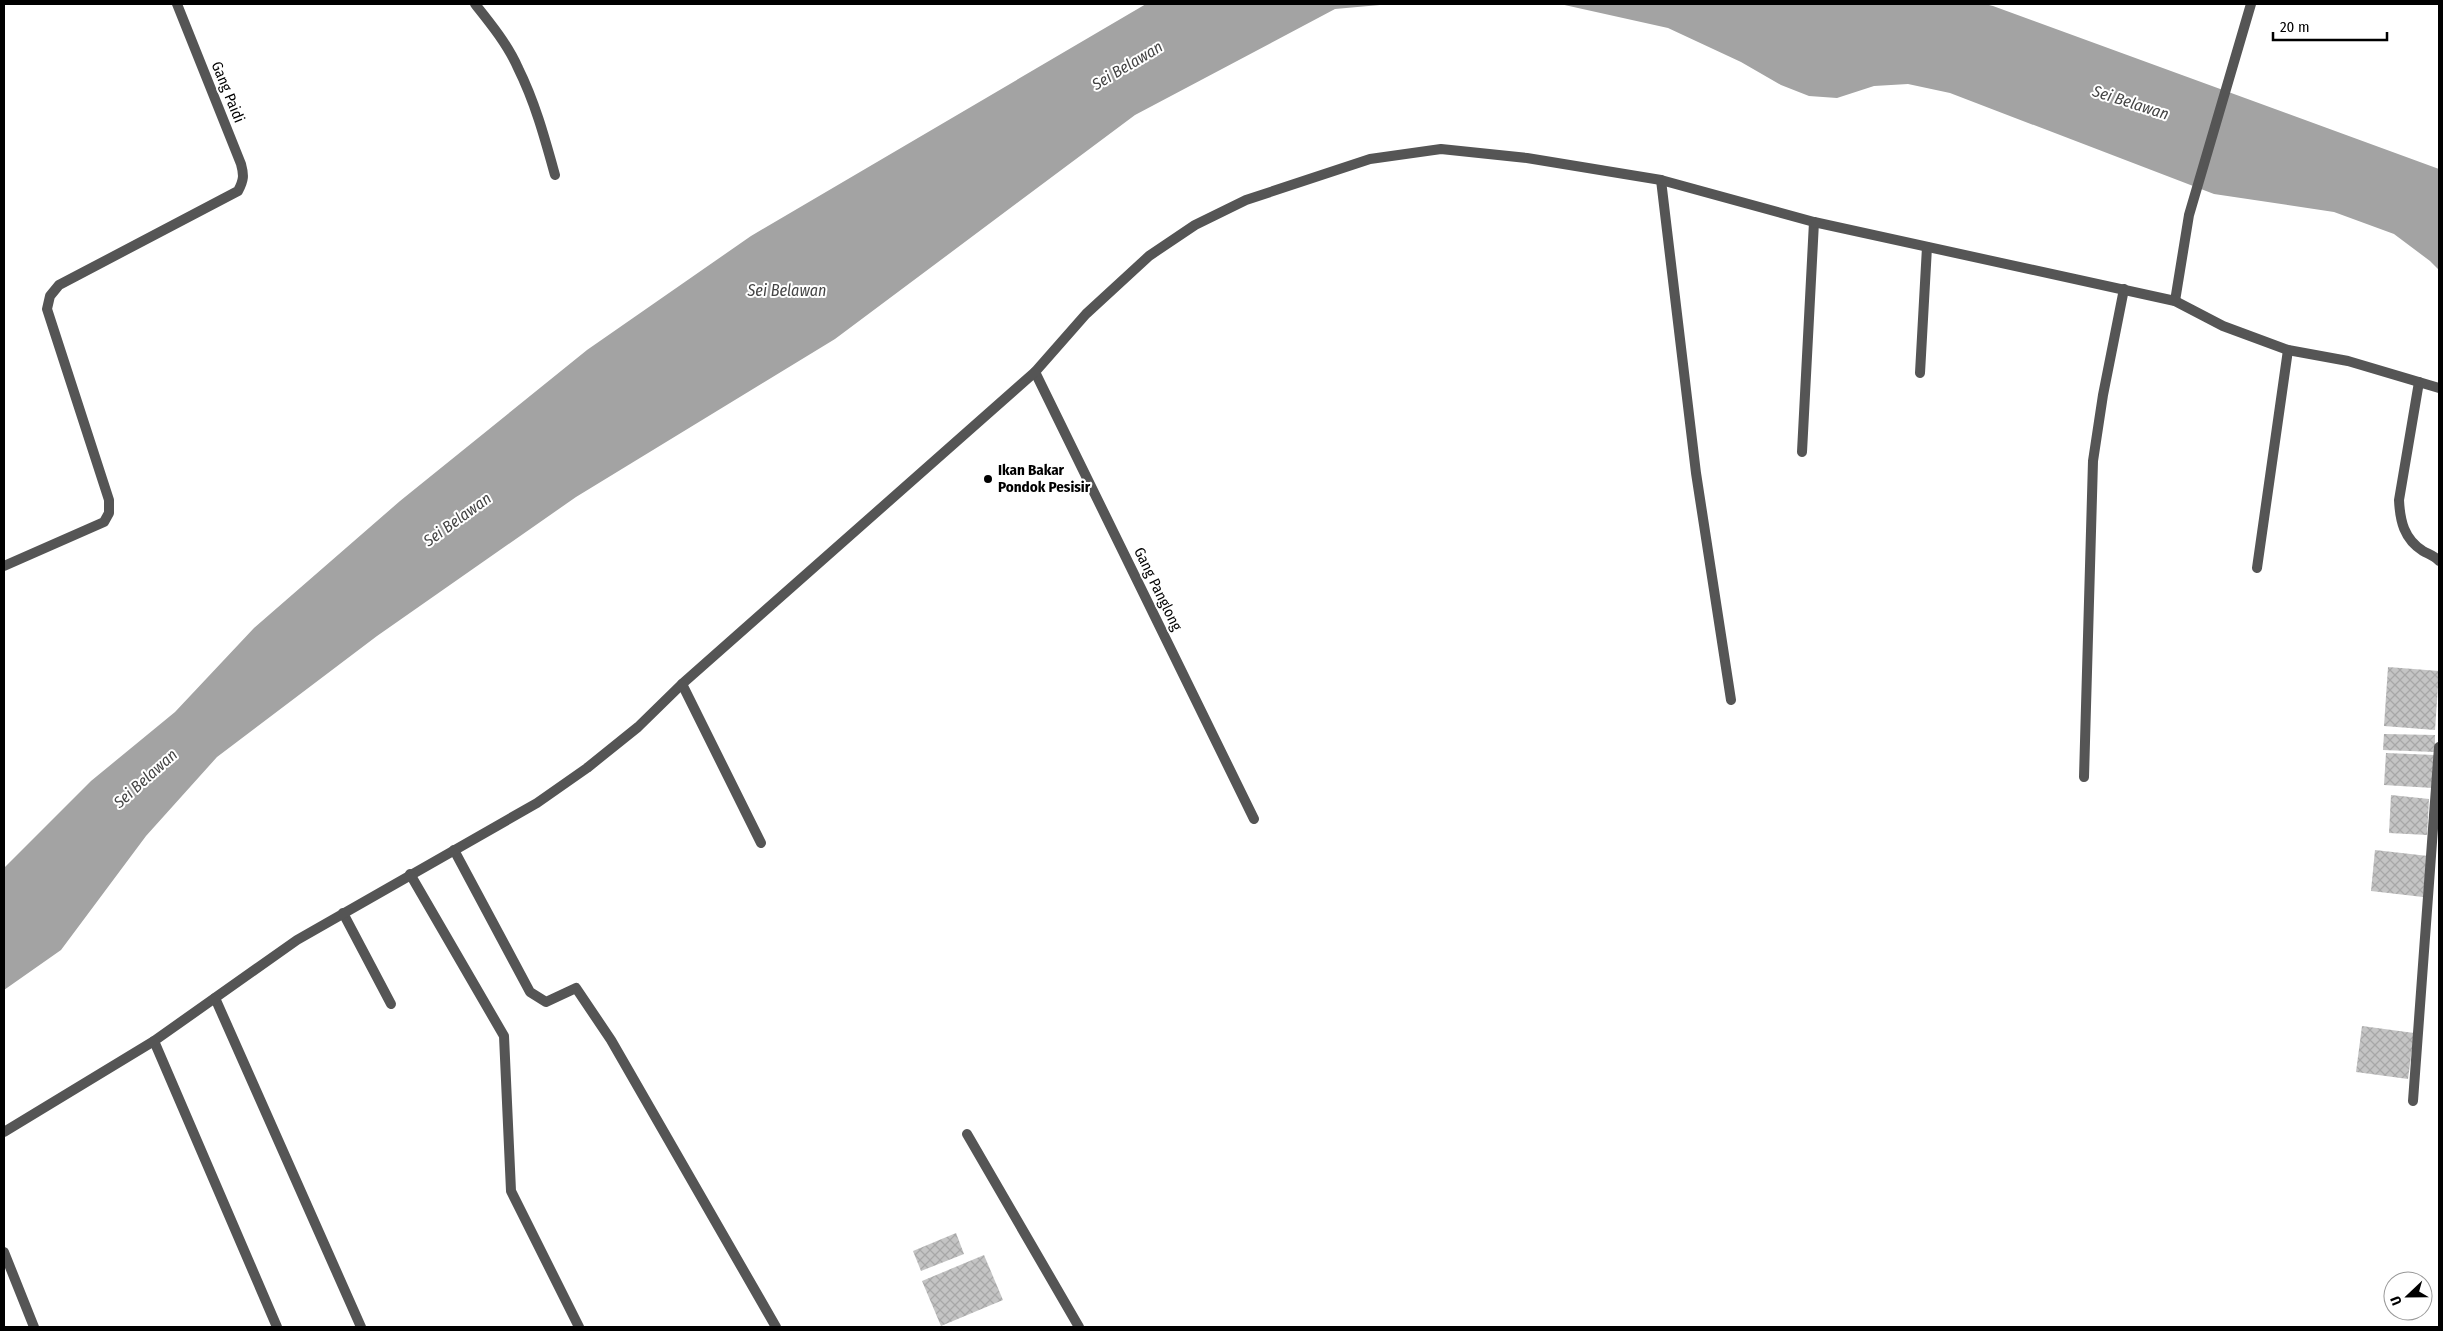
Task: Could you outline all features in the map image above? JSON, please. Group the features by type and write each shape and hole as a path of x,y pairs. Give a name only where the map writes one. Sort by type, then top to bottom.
{"street":[{"name":"Gang Paidi","path":"4,566 104,522 109,513 108,500 47,309 50,296 59,284 238,190 243,182 242,168 177,4"},
{"path":"475,4 494,29 518,67 536,110 555,175"},
{"path":"2175,301 2189,214 2240,48 2251,4"},
{"path":"4,1132 154,1041 297,940 537,803 587,768 638,727 682,684 1035,372 1100,301 1149,256 1195,225 1246,200 1370,159 1441,149 1527,158 1661,180 1814,222 2175,301 2223,326 2288,350 2348,361 2439,388"},
{"path":"1661,180 1696,473 1731,700"},
{"path":"1802,452 1814,222"},
{"path":"1920,373 1927,247"},
{"path":"2084,777 2093,462 2124,289"},
{"path":"2257,568 2288,350"},
{"name":"Gang Panglong","path":"1035,372 1254,819"},
{"path":"2419,382 2399,500 2400,514 2403,528 2411,542 2439,561"},
{"path":"682,684 760,844"},
{"path":"2413,1101 2439,747"},
{"path":"454,850 530,992 546,1002 576,988 611,1040 776,1327"},
{"path":"410,874 504,1036 511,1191 579,1327"},
{"path":"343,913 391,1004"},
{"path":"215,998 361,1327"},
{"path":"154,1041 277,1327"},
{"path":"967,1134 1079,1327"},
{"path":"4,1252 34,1327"}],"water":[{"name":"Sei Belawan","path":"1146,4 1391,4 1335,9 1135,115 835,339 576,497 377,636 217,757 146,836 61,950 4,990 4,868 91,781 175,712 254,628 400,501 587,350 751,236"},
{"name":"Sei Belawan","path":"1560,4 1985,4 1993,6 2439,169 2439,270 2394,234 2334,212 2214,194 1950,93 1908,84 1874,86 1837,98 1809,96 1781,85 1741,62 1668,28"}],"building":[{"path":"2388,667 2439,671 2435,730 2384,726"},
{"path":"2384,734 2435,735 2435,752 2383,750"},
{"path":"2386,753 2435,755 2433,788 2384,785"},
{"path":"2391,795 2429,799 2427,835 2389,833"},
{"path":"2375,850 2428,856 2423,897 2371,891"},
{"path":"2362,1026 2414,1033 2408,1079 2356,1072"},
{"path":"956,1233 964,1254 921,1271 913,1251"},
{"path":"984,1255 1003,1300 941,1326 922,1281"}],"place":[{"name":"Ikan Bakar Pondok Pesisir","path":"988,479"}]}
